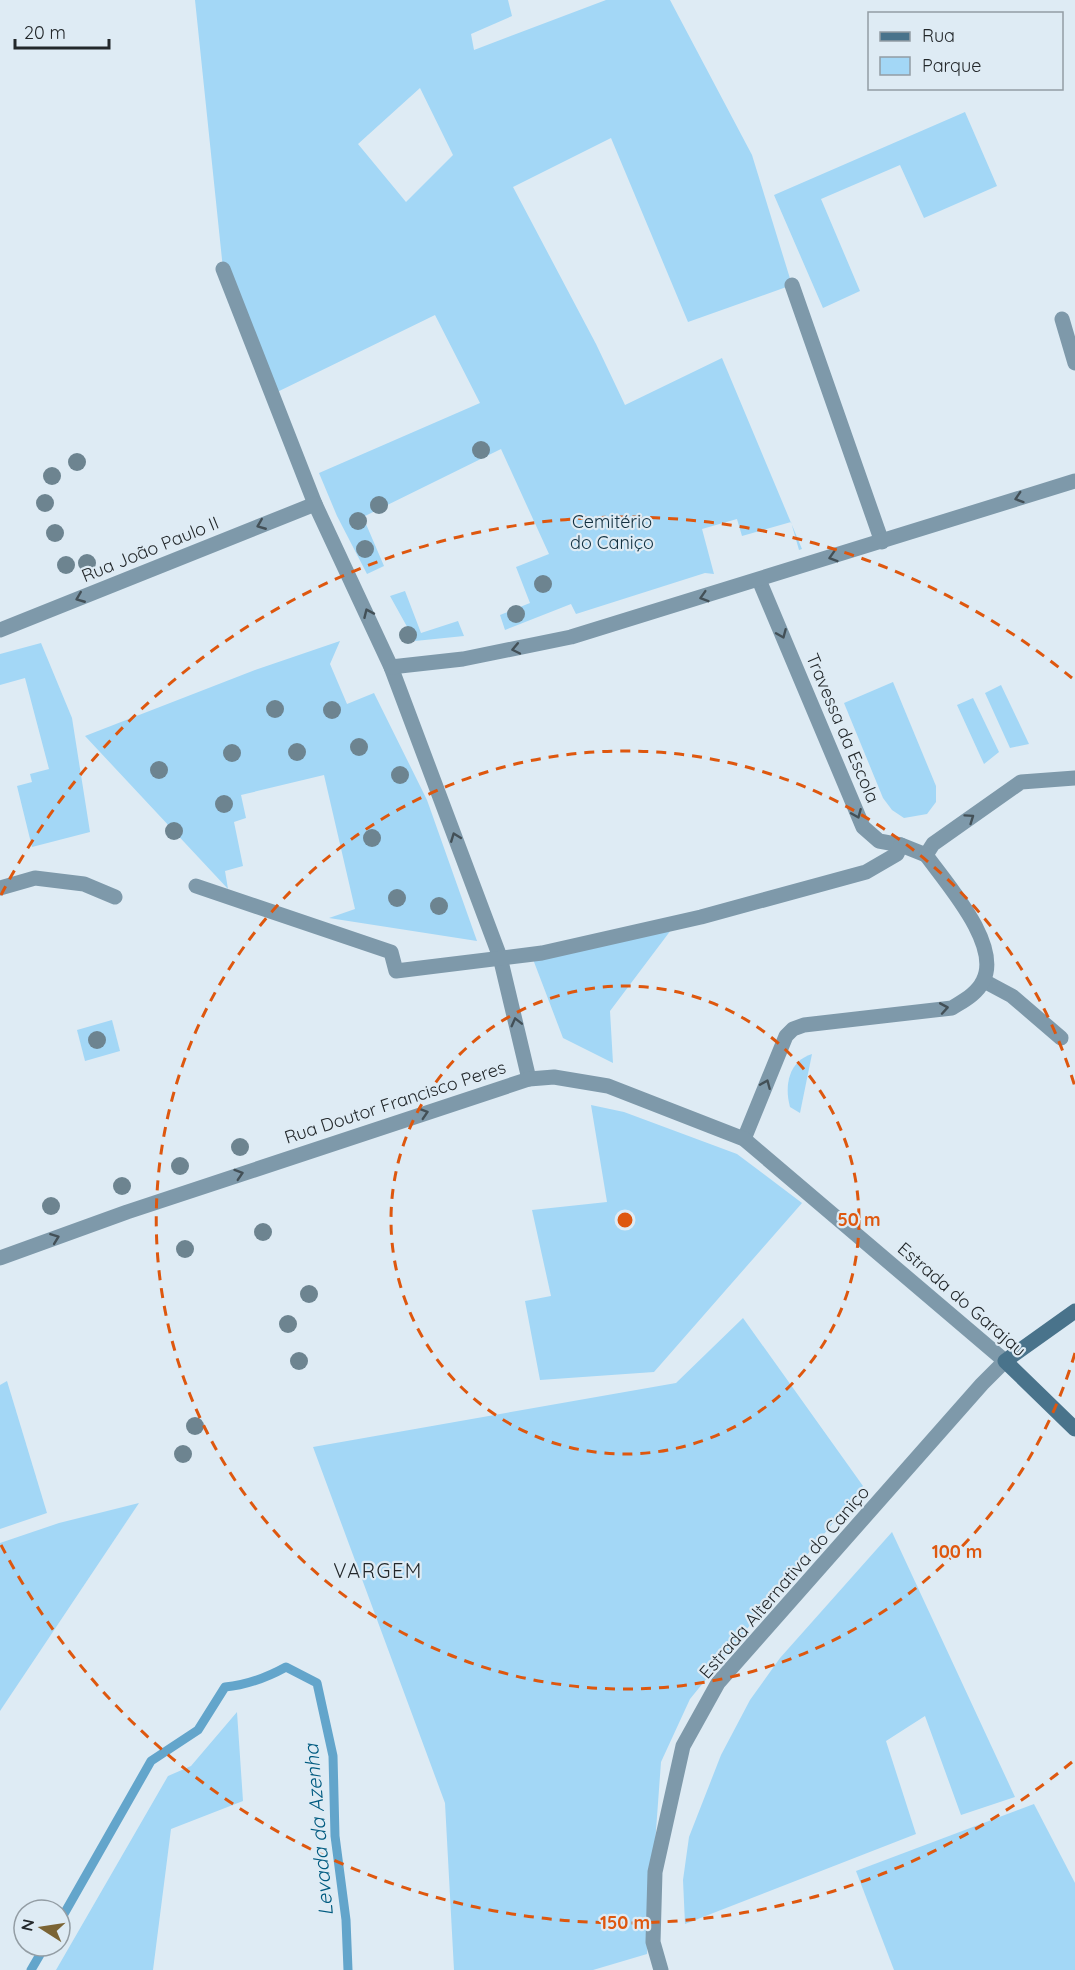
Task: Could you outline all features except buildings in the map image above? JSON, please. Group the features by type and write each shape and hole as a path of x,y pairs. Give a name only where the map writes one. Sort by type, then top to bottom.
{"street":[{"name":"Rua Doutor Francisco Peres","path":"0,1258 127,1212 528,1079 500,957 391,667 361,598 315,504 223,269"},
{"path":"792,285 882,542"},
{"path":"1062,320 1075,363"},
{"path":"391,667 486,655 571,637 1075,481"},
{"name":"Rua João Paulo II","path":"0,630 315,504"},
{"name":"Travessa da Escola","path":"759,580 863,826 879,841 901,845 926,855"},
{"path":"744,1138 786,1036 793,1029 804,1024 952,1008 970,997 984,981 987,965 985,946 977,928 926,855 933,844 1021,782 1075,777"},
{"path":"196,886 391,952 396,970 542,953 666,925 866,872 897,854 901,845"},
{"path":"0,888 35,878 84,884 115,897"},
{"path":"984,981 1012,996 1061,1038"},
{"name":"Estrada do Garajau","path":"528,1079 554,1077 608,1086 744,1138 1005,1361 1075,1430"},
{"path":"1005,1361 1075,1311"},
{"name":"Estrada Alternativa do Caniço","path":"661,1970 653,1942 655,1872 683,1746 718,1683 982,1384 1005,1361"}],"green space":[{"name":"Cemitério do Caniço","path":"195,0 508,0 512,16 471,34 474,50 606,0 670,0 752,155 792,285 688,322 611,138 513,187 596,344 625,405 722,358 791,522 742,536 737,519 702,529 714,574 705,573 576,614 571,604 505,630 500,615 530,603 516,567 549,554 501,449 363,517 384,566 367,574 337,516 319,473 480,403 435,315 271,395 223,269","holes":["420,88 453,155 406,202 358,144"]},
{"path":"965,112 997,186 924,218 900,165 821,199 860,291 823,308 774,195"},
{"path":"792,524 802,549 799,550"},
{"path":"405,591 421,633 458,621 464,636 415,641 390,596"},
{"path":"340,641 330,664 347,704 374,693 427,800 477,941 329,918 355,909 324,775 241,795 246,818 234,822 243,866 225,871 228,889 85,736 255,670"},
{"path":"41,643 72,718 90,832 32,847 17,786 32,782 30,774 49,769 25,678 0,685 0,654"},
{"path":"893,682 936,786 936,802 927,814 904,818 892,810 883,798 844,703"},
{"path":"1001,685 1029,744 1010,748 985,693"},
{"path":"973,698 999,752 984,764 957,705"},
{"path":"677,922 610,1011 613,1063 563,1038 531,954"},
{"path":"112,1020 120,1051 85,1061 77,1030"},
{"path":"812,1054 800,1113 790,1107 788,1082 798,1062"},
{"path":"591,1105 624,1112 737,1154 802,1203 654,1372 540,1380 525,1301 551,1296 532,1210 607,1202"},
{"path":"743,1318 863,1486 690,1699 661,1762 647,1954 593,1970 454,1970 445,1803 313,1447 676,1383"},
{"path":"7,1381 47,1513 0,1529 0,1385"},
{"path":"139,1503 0,1711 0,1543 59,1523"},
{"path":"892,1532 1015,1797 961,1815 925,1716 886,1741 916,1834 685,1924 683,1880 689,1837 721,1755 750,1700 780,1658"},
{"path":"237,1712 243,1801 171,1829 153,1970 56,1970 63,1958 72,1958 72,1942 168,1776 191,1766"},
{"path":"1034,1804 1075,1883 1075,1970 894,1970 856,1871"}],"waterway":[{"name":"Levada da Azenha","path":"72,1900 151,1761 198,1730 225,1687 257,1680 286,1667 317,1683 333,1756 335,1836 346,1920 348,1970"},
{"name":"Levada da Azenha","path":"31,1970 38,1958"}],"district":[{"name":"VARGEM","path":"378,1570"}]}
